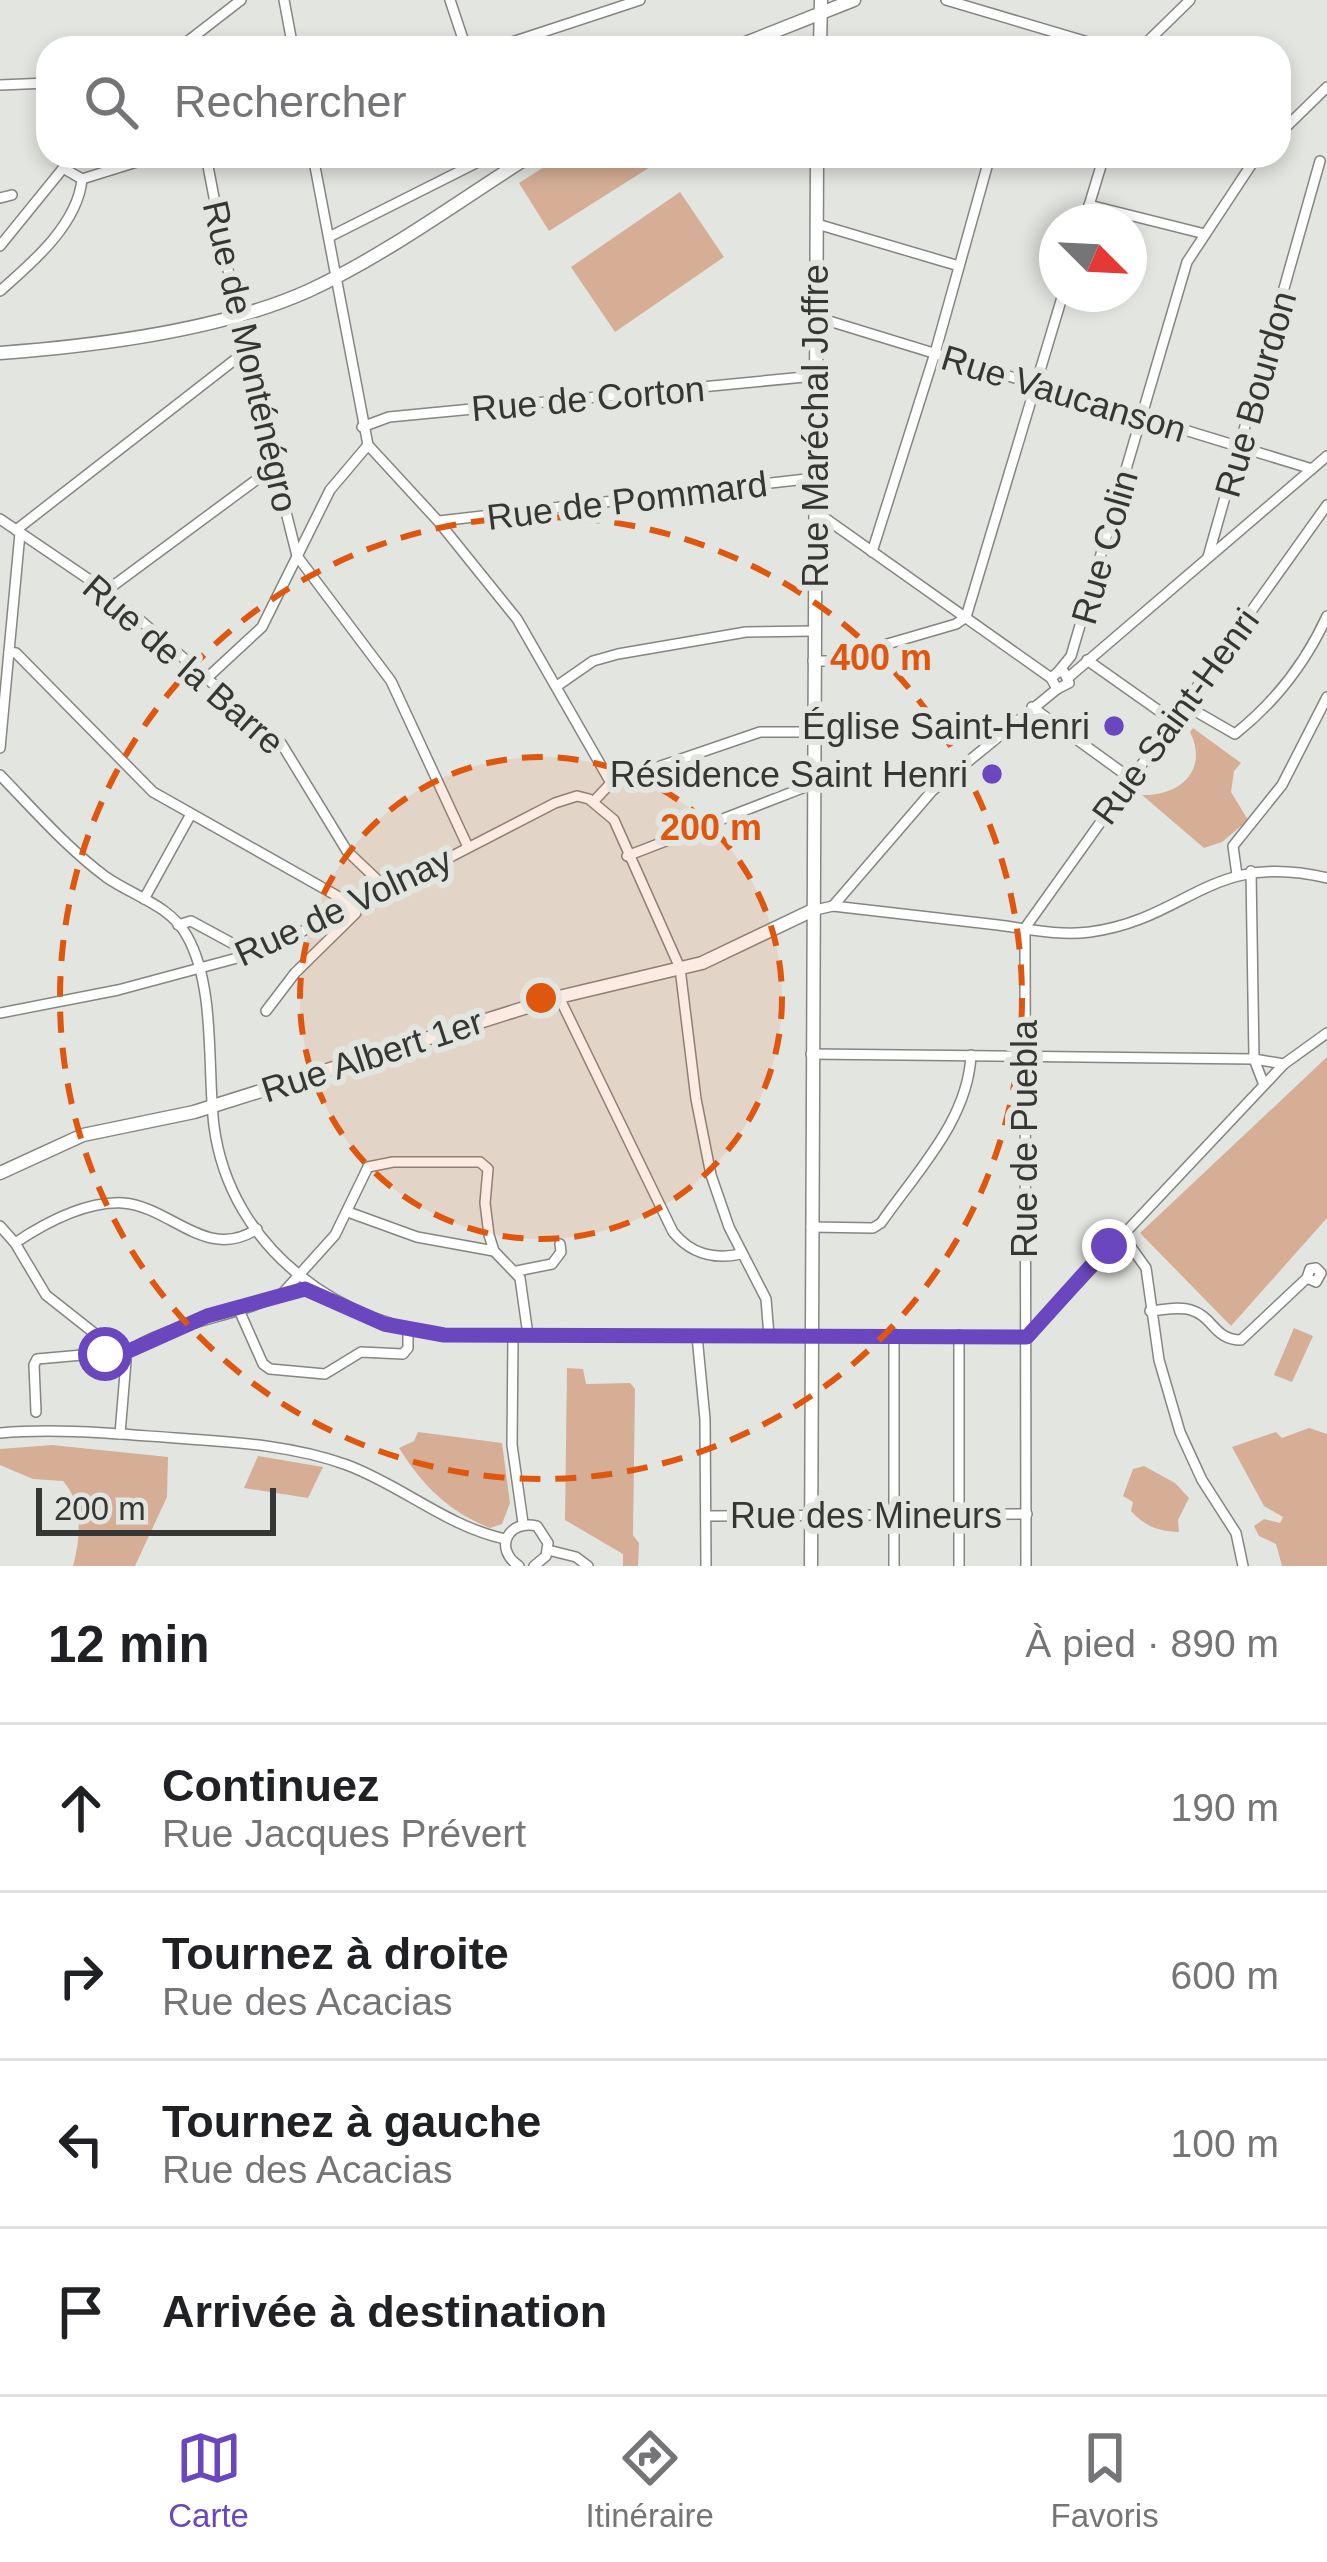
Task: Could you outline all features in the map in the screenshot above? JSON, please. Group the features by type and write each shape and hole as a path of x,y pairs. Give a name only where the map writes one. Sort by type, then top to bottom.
{"main road":[{"path":"820,36 821,0"},
{"path":"766,36 854,0"},
{"path":"0,353 53,350 237,316 336,277 511,168"},
{"name":"Rue Maréchal Joffre","path":"812,1566 817,168"},
{"name":"Rue Albert 1er","path":"0,1173 83,1135 213,1106 559,997 710,960 811,911"}],"street":[{"path":"195,36 241,0"},
{"path":"284,0 291,36"},
{"path":"450,0 462,36"},
{"path":"530,36 640,0"},
{"path":"946,0 1068,36"},
{"path":"1153,36 1190,0"},
{"path":"0,86 36,84"},
{"path":"1291,122 1327,87"},
{"name":"Rue Bourdon","path":"1208,557 1320,161"},
{"path":"0,246 63,168 82,179 117,168"},
{"name":"Rue de Monténégro","path":"208,168 237,316 297,556"},
{"path":"315,168 368,445 518,619 611,783"},
{"path":"328,237 466,168"},
{"path":"872,552 987,168"},
{"path":"1089,204 1100,168"},
{"name":"Rue Colin","path":"1059,675 1071,656 1187,262 1249,168"},
{"path":"0,291 55,236 81,193 82,179"},
{"path":"1147,220 1204,234"},
{"path":"817,224 959,266"},
{"path":"813,661 829,661 956,624 965,617 1058,312"},
{"name":"Rue Vaucanson","path":"816,317 1312,469"},
{"path":"0,748 18,531 246,351"},
{"name":"Rue de Corton","path":"362,427 389,417 815,376"},
{"path":"207,678 262,627 336,480 368,445"},
{"path":"1059,675 1087,660 1327,456"},
{"path":"106,591 275,466"},
{"name":"Rue de Pommard","path":"438,521 815,478"},
{"name":"Rue Saint-Henri","path":"1025,928 1327,505"},
{"path":"814,511 965,617 1059,675 1067,686 1032,707 920,802 833,906"},
{"name":"Rue de la Barre","path":"0,519 106,591 281,743 347,851 386,888"},
{"path":"297,556 391,681 468,848"},
{"path":"1183,704 1234,734 1253,720 1306,657 1327,616"},
{"path":"557,686 593,661 618,654 746,632 814,631"},
{"path":"9,652 16,653 153,792 355,906 356,913 295,974 266,1011"},
{"path":"1087,660 1172,720"},
{"path":"1057,689 1059,675"},
{"path":"1237,875 1233,846 1282,784 1327,697"},
{"path":"1032,707 1130,778"},
{"path":"770,1336 766,1299 741,1254 706,1157 680,968 614,820 599,805 611,783 760,732 813,732"},
{"path":"0,775 107,877 144,899 187,935 200,968 213,1106 224,1167 257,1229 318,1292 363,1316 408,1330 513,1336 1027,1337 1284,1064 1327,1034"},
{"path":"627,856 813,784"},
{"name":"Rue de Volnay","path":"0,1013 118,990 251,954 568,797 599,805"},
{"path":"144,899 191,814"},
{"path":"811,911 833,906 1068,933 1104,929 1151,914 1206,885 1251,872 1285,870 1327,878"},
{"path":"1251,872 1254,1059 1264,1085"},
{"path":"178,925 191,921 251,954"},
{"name":"Rue de Puebla","path":"1025,928 1028,1563"},
{"path":"559,997 673,1232 697,1252 719,1257 741,1254"},
{"path":"811,1054 1254,1059 1284,1064"},
{"path":"811,1227 873,1228 881,1223 961,1108 970,1080 971,1055"},
{"path":"281,1295 335,1235 368,1167 480,1162 488,1169 485,1217 494,1251"},
{"path":"16,1243 70,1215 107,1204 149,1210 209,1239 231,1240 257,1229"},
{"path":"348,1212 417,1237 494,1251 517,1271 528,1335"},
{"path":"0,1226 16,1243 46,1295 127,1361 121,1434"},
{"path":"1121,1233 1143,1260 1167,1392 1180,1432 1202,1480 1236,1533 1243,1566"},
{"path":"517,1271 552,1264 561,1252 560,1244"},
{"path":"1150,1311 1190,1310 1205,1318 1217,1334 1241,1340 1307,1278 1318,1282 1323,1264"},
{"path":"36,1412 34,1365 38,1359 119,1351 207,1316 305,1289 318,1292"},
{"path":"239,1310 263,1364 282,1371 325,1374 361,1352 403,1354 408,1348 408,1330"},
{"path":"894,1334 894,1566"},
{"path":"959,1335 959,1566"},
{"path":"513,1336 512,1445 523,1523"},
{"path":"698,1336 705,1419 706,1566"},
{"path":"0,1433 121,1434 256,1444 318,1456 381,1480 462,1527 505,1539"},
{"name":"Rue des Mineurs","path":"706,1516 1027,1514"},
{"path":"519,1566 507,1556 505,1539 512,1528 523,1523 543,1531 548,1550"},
{"path":"534,1566 548,1550"},
{"path":"548,1550 588,1566"}],"shaded area":[{"path":"542,168 649,168 549,231 519,183"},
{"path":"680,192 724,257 615,332 571,267"},
{"path":"1193,728 1241,763 1234,771 1231,792 1248,820 1222,842 1204,848 1142,795 1168,791 1187,778 1196,758"},
{"path":"1327,1057 1327,1218 1231,1326 1140,1233"},
{"path":"1294,1328 1313,1336 1292,1382 1274,1375"},
{"path":"567,1368 583,1369 586,1384 630,1383 635,1389 633,1535 639,1543 638,1566 623,1566 623,1554 565,1520"},
{"path":"1309,1428 1327,1434 1327,1566 1282,1566 1276,1544 1259,1536 1254,1526 1264,1519 1280,1523 1283,1517 1264,1506 1232,1447 1276,1432 1282,1438"},
{"path":"418,1432 502,1443 510,1503 502,1524 490,1528 475,1521 427,1486 399,1448 414,1441"},
{"path":"52,1445 168,1457 167,1497 135,1566 73,1566 78,1521 70,1490 63,1481 33,1479 0,1465 0,1449"},
{"path":"258,1456 323,1467 308,1498 244,1488"},
{"path":"1144,1466 1175,1483 1189,1498 1178,1520 1179,1532 1147,1524 1131,1511 1133,1502 1123,1496 1133,1469"}],"place":[{"name":"Église Saint-Henri","path":"1114,726"},
{"name":"Résidence Saint Henri","path":"992,774"}],"route":[{"path":"105,1354 116,1347 122,1354 207,1316 305,1289 384,1324 444,1335 1027,1337 1109,1246"}]}
